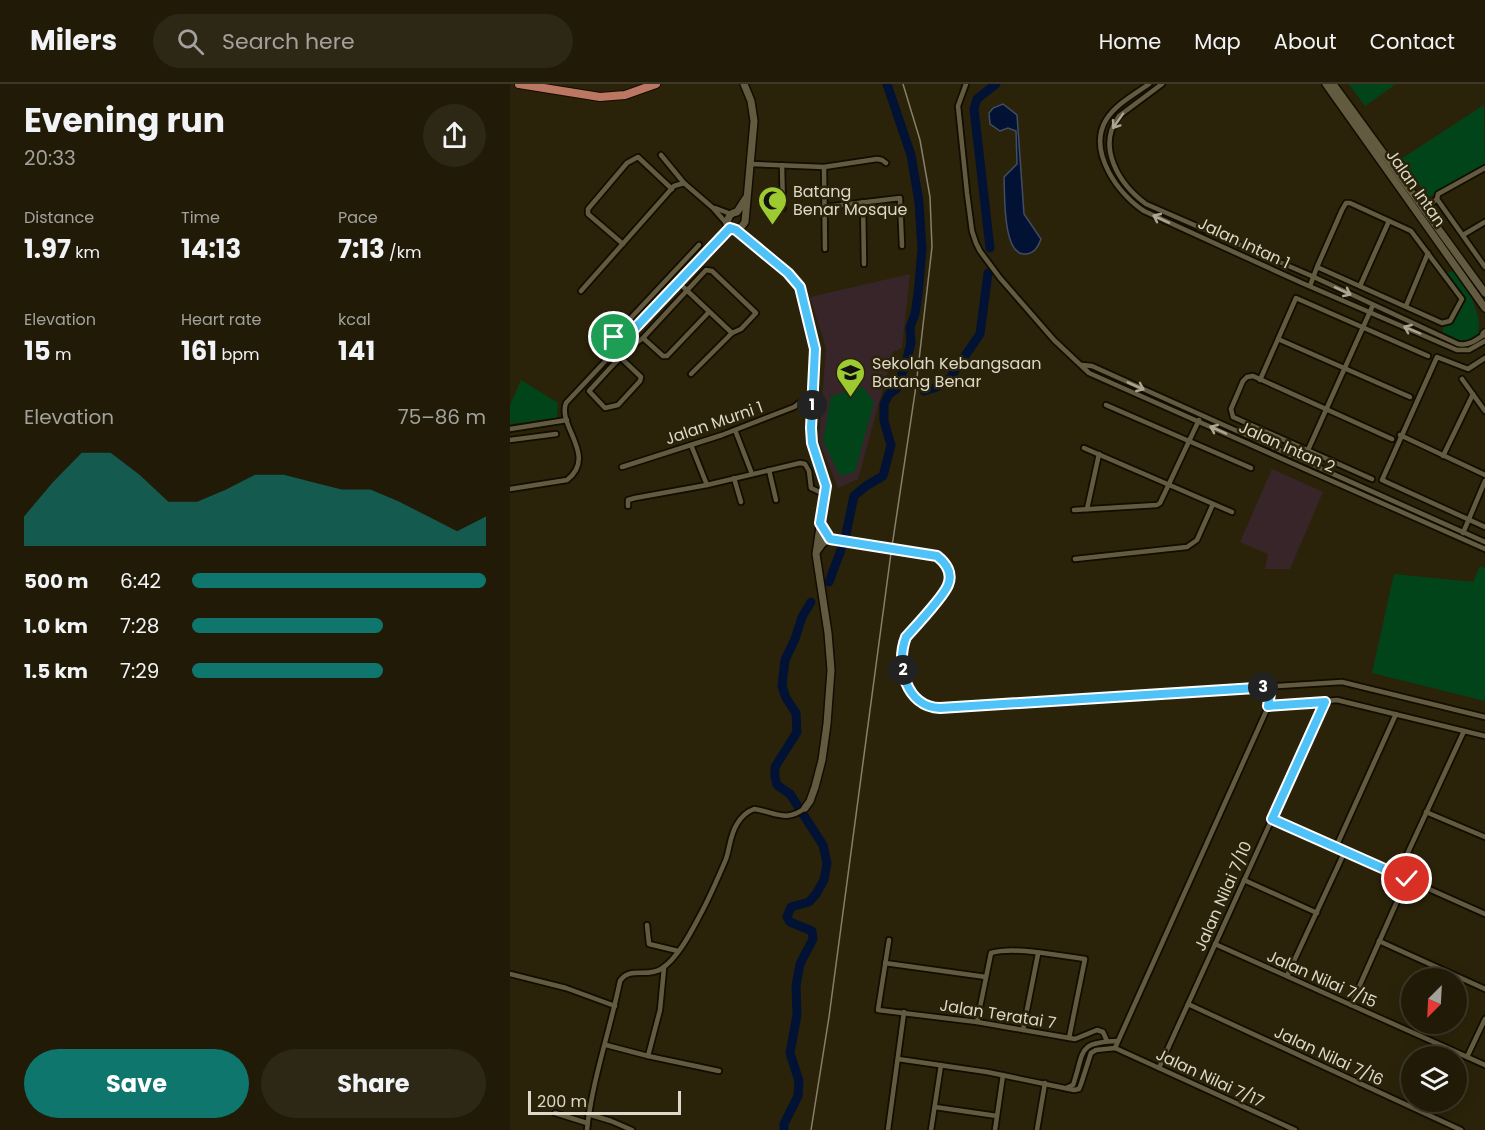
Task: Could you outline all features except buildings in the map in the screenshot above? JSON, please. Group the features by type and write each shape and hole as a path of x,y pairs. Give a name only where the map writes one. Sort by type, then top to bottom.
{"main road":[{"path":"519,84 600,97 625,95 656,84"},
{"path":"555,84 610,96"}],"street":[{"path":"731,227 742,228 745,222 754,121 751,101 745,88 738,84"},
{"name":"Jalan Intan 2","path":"966,84 958,105 966,193 976,243 1007,287 1054,340 1089,373 1462,535 1485,542"},
{"name":"Jalan Intan 1","path":"1149,84 1117,108 1105,121 1101,138 1102,158 1108,173 1130,202 1144,211 1457,350 1469,350 1485,341"},
{"name":"Jalan Intan 1","path":"1162,84 1119,116 1114,123 1108,149 1110,157 1130,189 1146,204 1464,345 1485,334"},
{"name":"Jalan Intan","path":"1326,84 1485,293"},
{"name":"Jalan Intan","path":"1333,84 1485,308"},
{"path":"587,1130 588,1114 620,981 628,973 652,973 664,968 678,951 699,917 727,857 733,832 742,816 754,809 786,817 802,810 810,801 822,760 827,724 831,670 816,554 826,486 812,443 815,349 800,287 788,273 754,243 731,227 684,183 661,155"},
{"path":"622,244 588,214 588,209 627,163 638,157 672,189"},
{"path":"750,164 824,166 877,159 886,163"},
{"path":"782,165 783,208"},
{"path":"824,166 825,249"},
{"path":"1421,211 1437,199 1438,194 1485,168"},
{"path":"581,291 672,189 684,183"},
{"path":"510,489 567,480 573,475 579,452 563,411 566,403 731,227 734,213 746,198"},
{"path":"825,207 897,198 901,202 902,246"},
{"path":"1437,199 1485,267"},
{"path":"863,202 864,264"},
{"path":"1310,286 1317,267 1346,203 1350,203 1411,231 1462,299 1454,316 1447,323 1442,323 1317,267"},
{"path":"713,208 742,215 754,243"},
{"path":"1360,286 1389,221"},
{"path":"1463,235 1485,222"},
{"path":"620,344 614,337 699,245"},
{"path":"1406,306 1428,254"},
{"path":"621,358 641,377 640,381 618,405 605,408 589,391 621,358 643,338 706,270 715,273 756,313 741,329 732,333 690,375"},
{"path":"678,282 732,333"},
{"path":"1260,380 1296,298 1428,356"},
{"path":"1308,450 1373,305"},
{"path":"643,338 663,356 667,356 709,312"},
{"path":"1278,339 1410,397"},
{"path":"1485,358 1468,369 1437,357 1433,361 1382,477 1383,482 1485,527"},
{"name":"Jalan Intan 2","path":"1082,365 1092,366 1202,415 1462,535 1485,549"},
{"path":"1372,479 1233,417 1231,409 1237,394 1246,377 1253,376 1392,439"},
{"path":"1462,379 1485,411"},
{"path":"1443,456 1473,394"},
{"name":"Jalan Murni 1","path":"622,467 735,430 802,402 813,401"},
{"path":"1106,405 1251,468"},
{"path":"1074,510 1160,503 1202,415"},
{"path":"510,429 567,420"},
{"path":"735,430 752,474"},
{"path":"510,440 556,434"},
{"path":"1400,435 1485,475"},
{"path":"691,445 707,485"},
{"path":"1084,448 1232,512"},
{"path":"1087,509 1099,454"},
{"path":"628,506 628,500 635,498 707,485 800,463 805,464 809,471 811,488 826,495"},
{"path":"769,470 776,500"},
{"path":"734,478 741,502"},
{"path":"1462,535 1485,481"},
{"path":"1075,559 1187,547 1197,540 1213,504"},
{"path":"820,523 830,539"},
{"path":"818,538 937,556 944,561 949,571 948,586 906,637 901,658 913,695 930,708 1342,682 1485,717"},
{"path":"816,554 823,543 830,539"},
{"path":"898,1059 1004,1075 1074,1090 1079,1089 1091,1053 1095,1050 1115,1048 1268,706 1271,687"},
{"path":"1268,706 1338,700 1485,736"},
{"name":"Jalan Nilai 7/10","path":"1159,1068 1325,702"},
{"path":"1336,847 1396,714"},
{"path":"1398,874 1464,730"},
{"path":"1426,812 1485,837"},
{"path":"1272,819 1485,914"},
{"path":"1287,976 1345,851"},
{"path":"1351,1005 1407,879"},
{"path":"1244,880 1317,912"},
{"path":"647,925 649,944 678,951"},
{"path":"889,940 885,963 986,977"},
{"path":"1379,941 1485,989"},
{"name":"Jalan Nilai 7/15","path":"1215,944 1442,1046"},
{"path":"977,1022 991,953 1001,950 1085,959 1069,1038"},
{"path":"1023,1030 1038,954"},
{"name":"Jalan Teratai 7","path":"885,963 878,1010 977,1022 1075,1039 1097,1030 1103,1032 1107,1041"},
{"path":"648,1056 660,1010 664,968"},
{"path":"510,974 566,988 615,1006"},
{"name":"Jalan Nilai 7/16","path":"1188,1004 1461,1130"},
{"path":"888,1130 904,1012"},
{"path":"1467,1057 1485,1019"},
{"path":"1066,1088 1073,1085 1086,1048 1094,1042 1118,1041"},
{"path":"606,1045 719,1071"},
{"name":"Jalan Nilai 7/17","path":"1115,1048 1295,1130"},
{"name":"Jalan Nilai 7/15","path":"1467,1057 1485,1065"},
{"path":"931,1130 941,1065"},
{"path":"995,1130 1004,1075"},
{"path":"1037,1130 1045,1083"},
{"path":"935,1107 997,1116"},
{"path":"555,1113 588,1123"},
{"path":"588,1114 632,1130"}],"shaded area":[{"name":"Sekolah Kebangsaan Batang Benar","path":"910,274 902,348 893,352 858,479 838,488 819,441 826,348 810,297"},
{"path":"1272,469 1323,492 1290,569 1265,569 1268,554 1240,542"}],"green space":[{"path":"1349,84 1396,84 1365,106"},
{"path":"1484,105 1485,164 1429,197 1402,164 1401,159"},
{"path":"1456,269 1470,294 1479,322 1477,337 1468,341 1460,341 1443,335 1443,325 1453,322 1464,300 1445,274"},
{"path":"521,380 558,403 557,418 510,424 510,405"},
{"path":"863,387 874,402 855,472 840,476 823,441 831,396"},
{"path":"1480,566 1485,568 1485,701 1372,673 1394,574 1473,582"}],"water":[{"path":"1003,104 1017,115 1024,214 1041,239 1035,250 1028,254 1018,252 1012,244 1006,222 1004,177 1017,164 1016,131 1008,128 1000,131 990,124 989,113 993,108"}],"waterway":[{"path":"846,534 854,496 883,476 891,445 884,421 884,404 889,394 896,389 905,366 911,343 910,327 918,294 922,249 919,202 911,155 887,84"},
{"path":"990,248 974,109 977,99 996,84"},
{"path":"924,391 937,387 950,378 980,334 988,273"},
{"path":"829,582 842,547"},
{"path":"784,1130 784,1124 798,1096 799,1081 790,1053 797,1015 796,986 800,964 813,939 812,931 790,922 787,917 791,907 809,902 816,894 824,880 827,863 823,845 790,794 777,785 775,777 775,767 797,732 796,713 786,698 782,686 785,660 802,617 811,602"}],"railway":[{"path":"811,1130 829,1017 891,553 916,386 932,247 930,197 920,140 903,84"}],"place":[{"name":"Batang Benar Mosque","path":"772,226"},
{"name":"Sekolah Kebangsaan Batang Benar","path":"851,398"}],"route":[{"path":"614,337 620,344 730,228 736,230 776,261 800,287 815,349 812,443 826,486 820,523 830,539 937,556 944,561 949,571 948,586 906,637 903,645 901,658 903,668 917,700 930,708 940,708 1271,687 1268,706 1325,702 1272,819 1407,879"}]}
